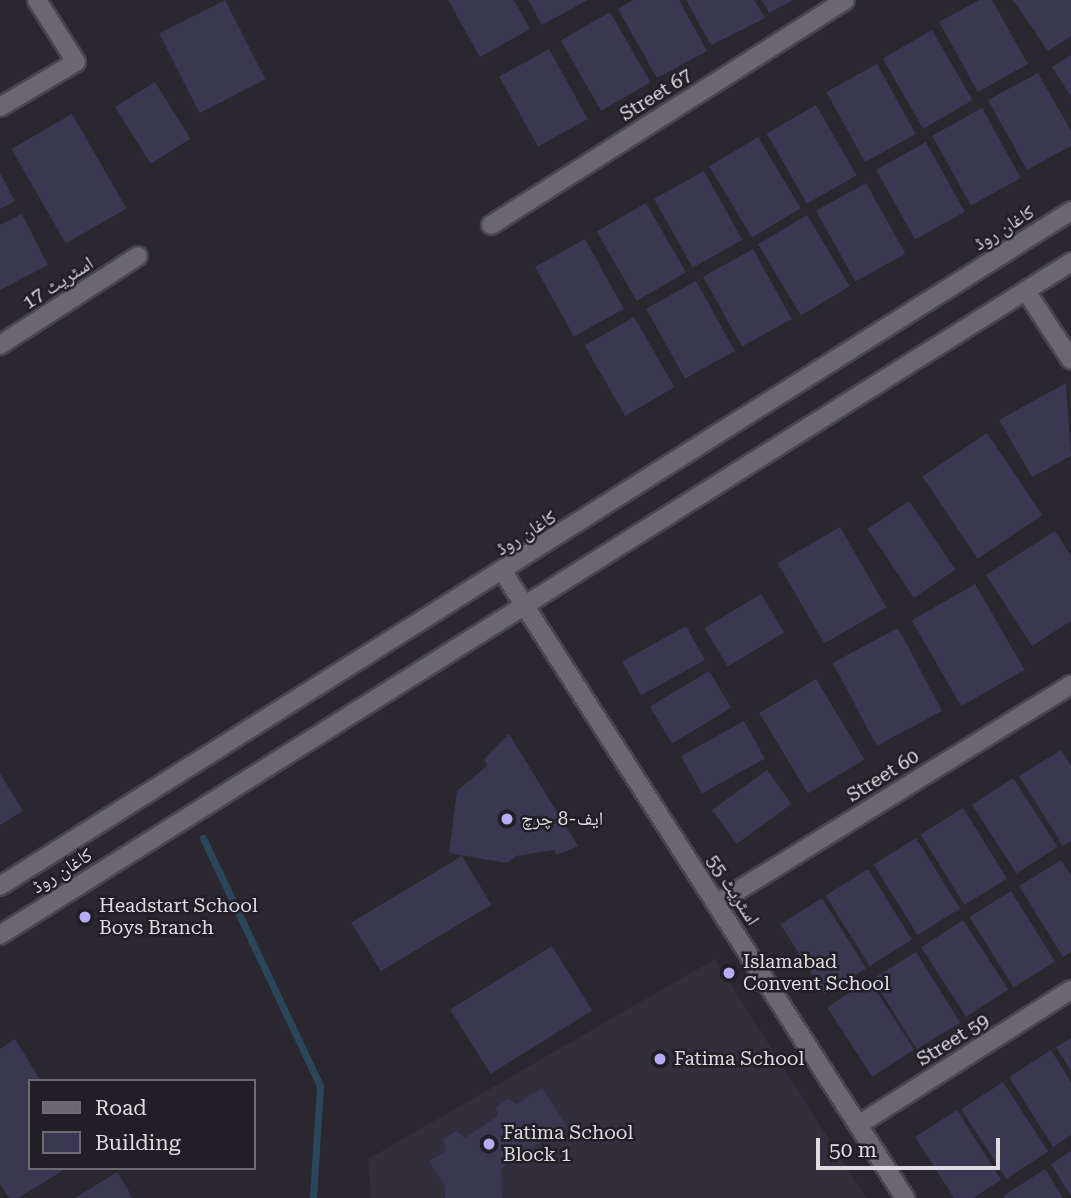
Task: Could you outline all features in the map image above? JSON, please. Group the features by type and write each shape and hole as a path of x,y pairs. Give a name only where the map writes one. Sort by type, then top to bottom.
{"street":[{"path":"0,107 76,62 37,0"},
{"name":"Street 67","path":"491,225 845,0"},
{"name":"کاغان روڈ","path":"0,886 503,572 1071,211"},
{"name":"اسٹریٹ 17","path":"0,345 138,256"},
{"name":"کاغان روڈ","path":"0,935 1071,262"},
{"path":"1026,291 1071,360"},
{"name":"اسٹریٹ 55","path":"503,572 905,1198"},
{"name":"Street 60","path":"716,904 1071,685"},
{"name":"Street 59","path":"858,1125 1071,990"}],"shaded area":[{"name":"Fatima School","path":"715,959 866,1198 371,1198 368,1159"}],"building":[{"path":"225,0 265,79 199,113 159,34"},
{"path":"448,0 514,0 530,29 480,57"},
{"path":"528,0 588,0 542,25"},
{"path":"633,0 679,0 707,51 657,78 618,9"},
{"path":"686,0 754,0 765,18 711,45"},
{"path":"762,0 793,0 769,13"},
{"path":"979,0 992,0 1028,64 978,92 939,22"},
{"path":"1013,0 1071,0 1071,36 1048,51"},
{"path":"610,12 650,82 601,111 561,40"},
{"path":"932,30 972,100 923,129 883,58"},
{"path":"549,49 588,119 538,147 499,77"},
{"path":"1071,55 1071,97 1052,67"},
{"path":"877,64 916,134 865,162 826,92"},
{"path":"1038,73 1071,131 1071,146 1027,170 988,100"},
{"path":"155,82 191,139 151,164 115,107"},
{"path":"816,105 856,175 807,204 767,134"},
{"path":"982,108 1021,178 971,206 932,136"},
{"path":"72,114 126,208 66,243 11,149"},
{"path":"758,137 801,208 752,238 709,166"},
{"path":"926,142 965,212 915,240 876,170"},
{"path":"704,171 742,240 692,268 654,199"},
{"path":"0,173 15,201 0,209"},
{"path":"866,183 905,254 855,281 816,211"},
{"path":"646,203 686,272 637,301 597,232"},
{"path":"22,214 48,265 0,290 0,225"},
{"path":"807,215 850,286 801,316 758,244"},
{"path":"585,239 624,309 574,337 535,267"},
{"path":"753,249 792,319 742,347 703,277"},
{"path":"696,281 735,351 685,379 646,309"},
{"path":"634,317 674,387 625,416 585,346"},
{"path":"1066,383 1071,456 1032,477 999,420"},
{"path":"987,433 1042,515 978,559 922,477"},
{"path":"909,501 955,570 914,598 868,529"},
{"path":"840,527 886,608 824,644 778,563"},
{"path":"1055,531 1071,556 1071,621 1032,646 986,575"},
{"path":"975,584 1024,670 961,706 912,620"},
{"path":"761,594 784,633 728,667 704,628"},
{"path":"686,626 705,660 641,696 622,661"},
{"path":"898,628 942,711 877,746 833,663"},
{"path":"709,671 731,708 672,743 650,707"},
{"path":"816,679 864,760 808,794 759,713"},
{"path":"744,721 765,759 702,794 681,756"},
{"name":"ایف-8 چرچ","path":"509,734 578,846 557,855 554,850 516,856 507,863 449,853 457,791 487,766 484,759"},
{"path":"1061,750 1071,766 1071,841 1063,846 1019,776"},
{"path":"767,770 792,804 737,844 712,810"},
{"path":"0,773 23,811 0,825"},
{"path":"1013,778 1058,847 1017,873 972,805"},
{"path":"963,808 1007,878 965,905 921,834"},
{"path":"916,838 960,908 918,935 874,864"},
{"path":"462,856 491,905 381,971 351,922"},
{"path":"1061,860 1071,876 1071,952 1063,957 1019,886"},
{"path":"868,869 912,939 870,966 826,895"},
{"path":"1011,891 1055,961 1013,987 969,917"},
{"path":"822,898 866,968 824,994 780,924"},
{"path":"963,920 1008,990 966,1017 921,947"},
{"path":"552,946 592,1010 491,1074 450,1010"},
{"path":"916,952 960,1022 917,1049 873,979"},
{"path":"869,980 914,1050 872,1077 827,1007"},
{"path":"1071,1038 1071,1071 1056,1047"},
{"path":"15,1039 40,1079 28,1079 28,1170 64,1170 18,1198 9,1198 0,1184 0,1049"},
{"path":"1051,1050 1071,1082 1071,1135 1053,1147 1009,1077"},
{"path":"1003,1082 1048,1152 1006,1179 961,1109"},
{"name":"Fatima School Block 1","path":"542,1088 566,1125 501,1168 502,1198 445,1198 445,1186 429,1161 446,1151 443,1139 456,1131 465,1138 498,1116 496,1107 508,1099 517,1104"},
{"path":"957,1110 1001,1180 973,1198 954,1198 915,1137"},
{"path":"1071,1151 1071,1196 1051,1164"},
{"path":"1045,1169 1063,1198 1003,1196"},
{"path":"117,1172 133,1198 75,1198"}],"waterway":[{"path":"203,838 320,1086 313,1198"}],"place":[{"name":"ایف-8 چرچ","path":"507,819"},
{"name":"Headstart School Boys Branch","path":"85,917"},
{"name":"Islamabad Convent School","path":"729,973"},
{"name":"Fatima School","path":"660,1059"},
{"name":"Fatima School Block 1","path":"489,1144"}]}
